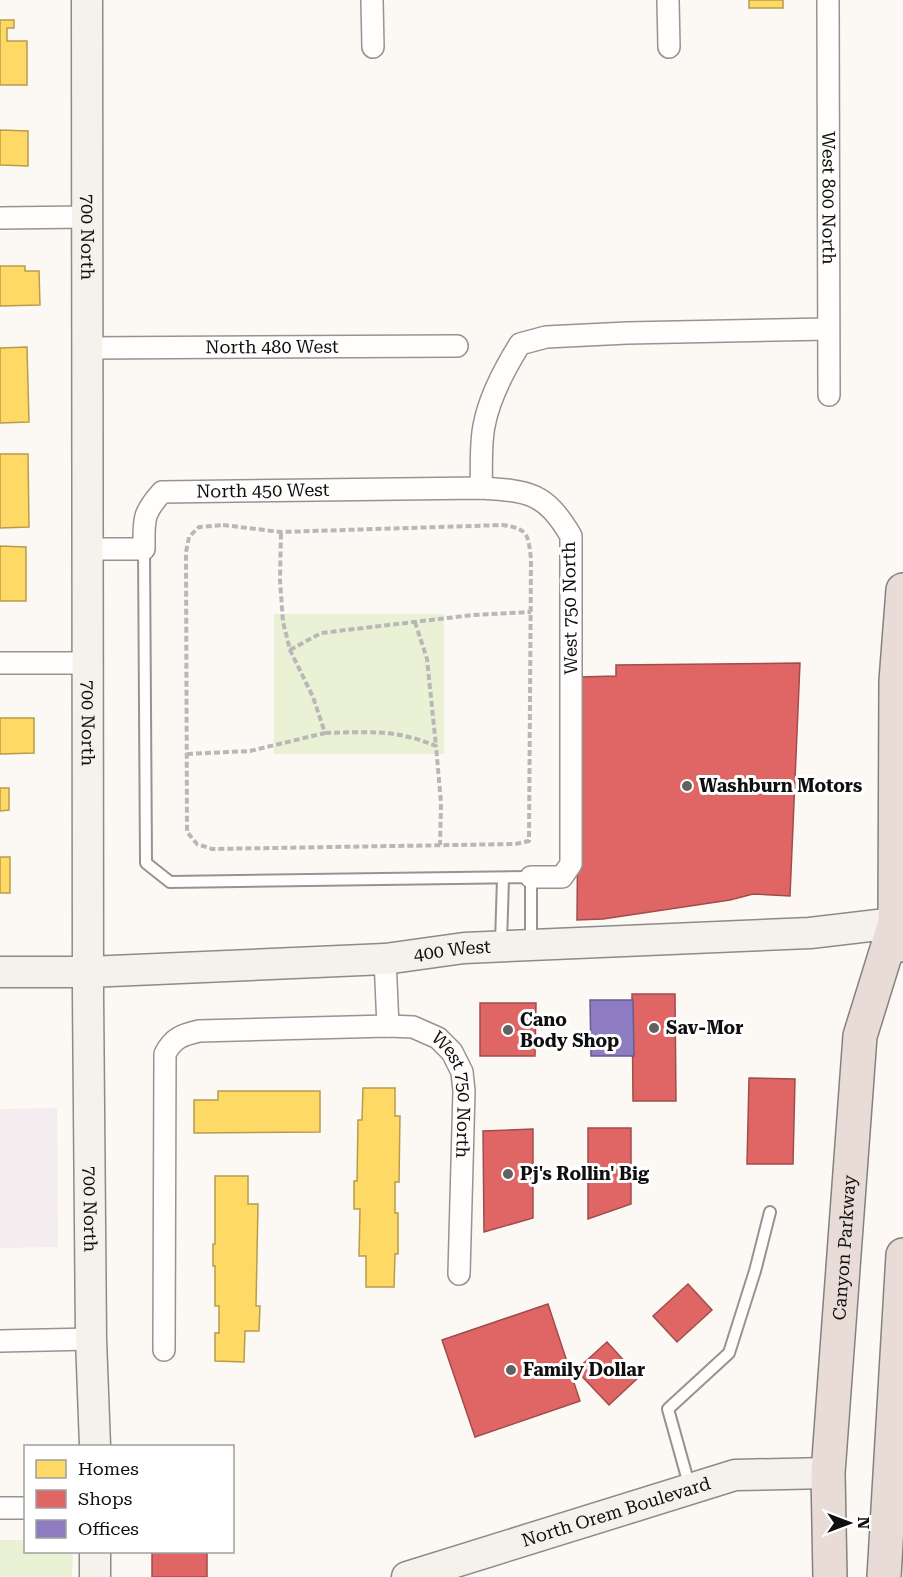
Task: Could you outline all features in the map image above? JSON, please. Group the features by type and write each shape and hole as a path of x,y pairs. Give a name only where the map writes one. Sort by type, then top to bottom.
{"highway":[{"name":"Canyon Parkway","path":"903,590 896,681 899,923 903,962"},
{"name":"Canyon Parkway","path":"830,1577 828,1473 860,1036 899,923"},
{"path":"884,1577 896,1487 903,1255"}],"street":[{"name":"700 North","path":"87,0 88,972 91,1339 95,1445"},
{"path":"372,0 373,47"},
{"path":"668,0 669,47"},
{"name":"West 800 North","path":"828,0 829,395"},
{"path":"0,218 87,217"},
{"path":"481,488 483,427 489,406 509,361 520,344 546,337 627,333 828,329"},
{"name":"North 480 West","path":"88,348 457,346"},
{"name":"North 450 West","path":"144,549 144,521 149,507 162,492 481,488"},
{"name":"West 750 North","path":"481,488 529,493 551,507 571,536 571,864 562,877 531,877"},
{"path":"89,549 144,549"},
{"path":"0,663 87,663"},
{"name":"400 West","path":"0,972 88,972 385,959 464,948 810,933 899,923"},
{"path":"385,959 388,1026"},
{"name":"West 750 North","path":"164,1350 165,1054 170,1044 180,1035 199,1031 388,1026 413,1027 438,1038 452,1052 462,1072 464,1091 459,1274"},
{"path":"0,1341 91,1339"},
{"name":"North Orem Boulevard","path":"407,1577 735,1475 828,1473"},
{"path":"0,1508 24,1508"},
{"path":"95,1553 95,1577"}],"lane":[{"path":"144,549 146,863 171,882 531,877 531,944"},
{"path":"501,946 503,878"},
{"path":"690,1489 668,1409 729,1353 756,1271 770,1212"}],"path":[{"path":"223,525 281,532 503,525 519,527 528,537 531,612 529,841 515,844 212,849 197,844 187,832 186,552 189,537 199,527 223,525"},
{"path":"281,532 280,580 283,622 290,650 313,697 325,733"},
{"path":"290,650 321,633 473,615 531,612"},
{"path":"415,622 427,659 441,803 440,845"},
{"path":"187,754 250,751 325,733 384,731 417,738 436,746"}],"shaded area":[{"path":"57,1108 58,1247 0,1248 0,1109"}],"green space":[{"path":"274,614 444,614 444,754 274,754"},
{"path":"0,1540 24,1540 24,1553 73,1553 72,1577 0,1577"}],"building: Homes":[{"path":"749,0 783,0 783,8 749,8"},
{"path":"0,20 14,20 14,28 7,28 7,41 27,41 27,85 0,85"},
{"path":"0,130 28,131 28,166 0,165"},
{"path":"0,266 25,266 25,271 39,271 40,305 0,306"},
{"path":"27,347 29,422 0,423 0,348"},
{"path":"0,454 28,454 29,527 0,528"},
{"path":"0,546 26,547 26,601 0,601"},
{"path":"0,718 34,718 34,753 0,754"},
{"path":"0,788 9,788 9,810 0,811"},
{"path":"0,857 10,857 10,893 0,893"},
{"path":"363,1088 395,1088 395,1116 400,1116 399,1182 395,1182 398,1254 395,1254 394,1287 366,1287 366,1256 359,1256 360,1209 354,1209 354,1181 357,1181 358,1120 362,1120"},
{"path":"218,1091 320,1091 320,1132 194,1133 194,1100 218,1100"},
{"path":"215,1176 248,1176 248,1204 258,1204 256,1306 260,1306 259,1331 245,1331 244,1362 215,1361 215,1333 219,1333 219,1306 215,1306 215,1266 213,1266"}],"building: Shops":[{"name":"Washburn Motors","path":"800,663 790,896 753,894 730,900 603,919 577,920 579,677 616,676 616,665"},
{"name":"Sav-Mor","path":"632,994 675,994 676,1101 633,1101"},
{"name":"Cano Body Shop","path":"480,1003 536,1003 535,1056 480,1056"},
{"path":"749,1078 795,1079 793,1164 747,1164"},
{"path":"588,1128 631,1128 631,1204 588,1219"},
{"name":"Pj's Rollin' Big","path":"533,1129 533,1218 484,1232 483,1131"},
{"path":"688,1284 712,1310 677,1342 653,1316"},
{"name":"Family Dollar","path":"548,1304 580,1401 475,1437 442,1340"},
{"path":"607,1342 639,1377 609,1405 576,1370"},
{"path":"152,1553 207,1553 207,1577 152,1577"}],"building: Offices":[{"path":"590,1000 633,1000 634,1056 591,1056"}],"place":[{"name":"Washburn Motors","path":"687,786"},
{"name":"Sav-Mor","path":"654,1028"},
{"name":"Cano Body Shop","path":"508,1030"},
{"name":"Pj's Rollin' Big","path":"508,1174"},
{"name":"Family Dollar","path":"511,1370"}]}
